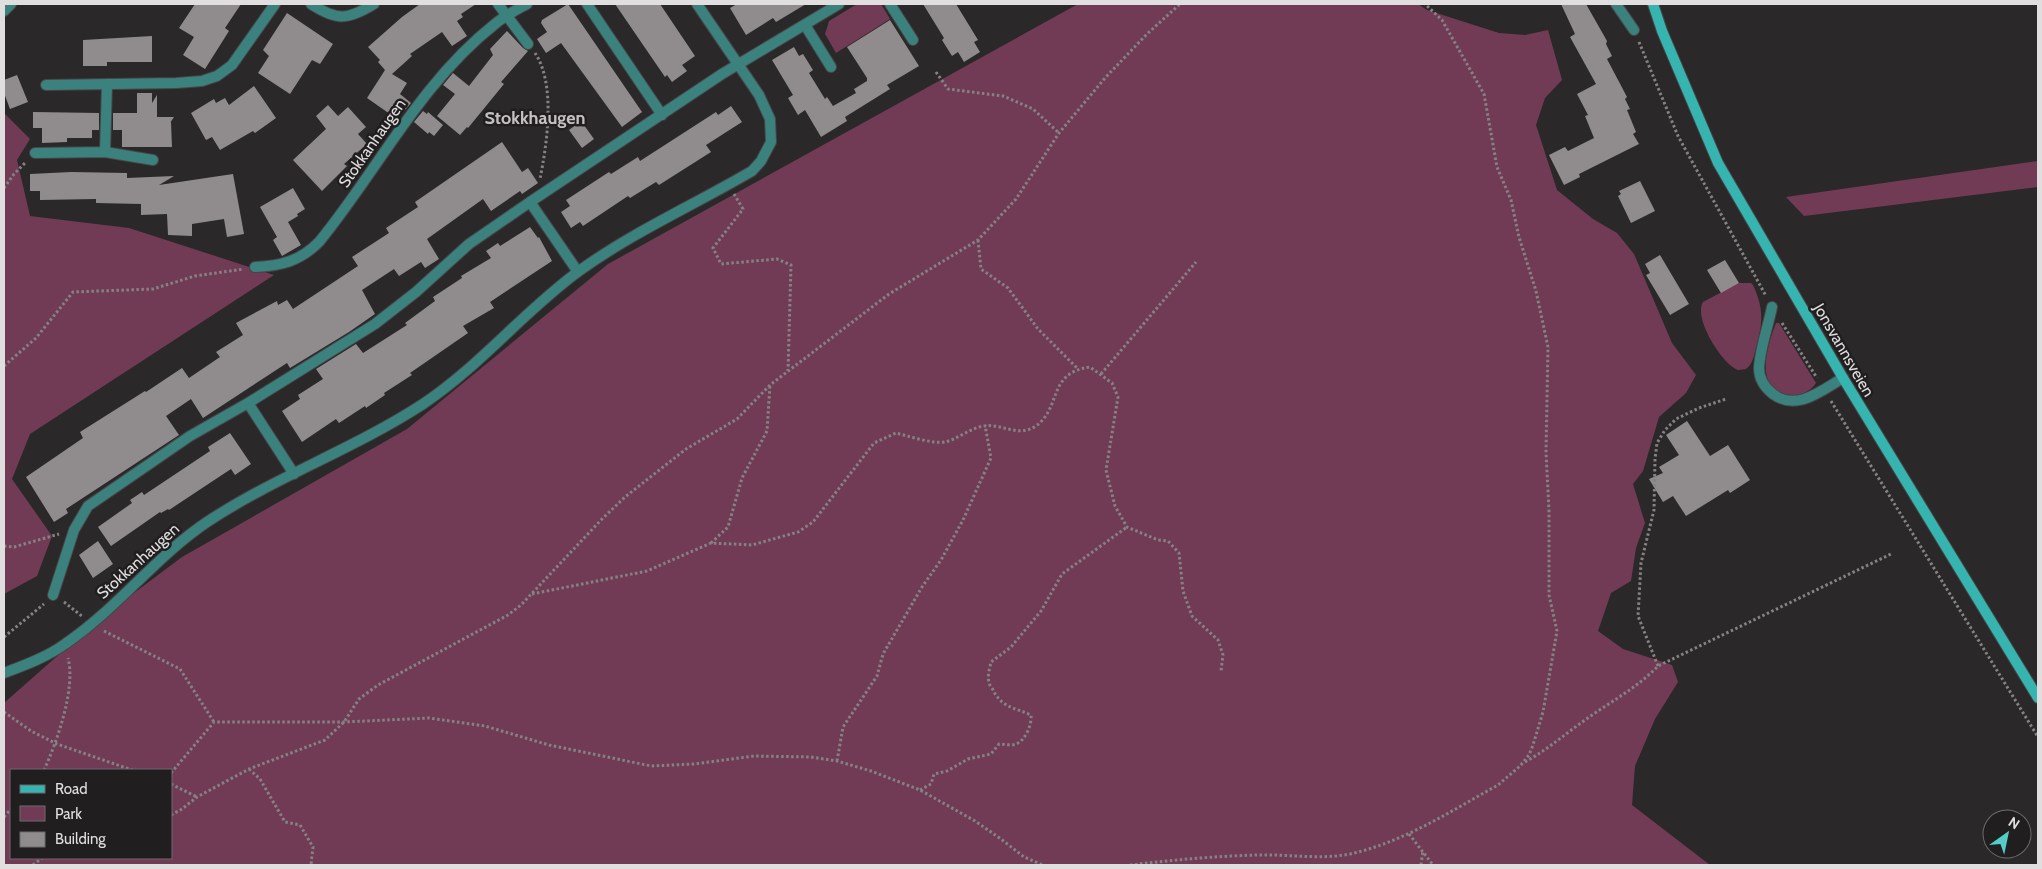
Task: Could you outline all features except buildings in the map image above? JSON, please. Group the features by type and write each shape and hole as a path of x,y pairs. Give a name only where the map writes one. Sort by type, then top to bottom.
{"main road":[{"name":"Jonsvannsveien","path":"1653,4 1662,31 1718,163 1843,378 2038,698"}],"street":[{"path":"4,11 11,4"},
{"path":"46,84 193,82 217,76 228,68 241,54 275,4"},
{"path":"311,4 328,14 345,17 374,4"},
{"path":"498,4 528,44"},
{"name":"Stokkanhaugen","path":"255,267 287,263 306,254 320,242 417,105 465,50 506,16 527,4"},
{"path":"587,4 662,115"},
{"name":"Stokkanhaugen","path":"4,673 48,655 64,645 189,535 208,521 408,414 441,392 547,296 578,272 623,242 752,171 764,156 771,142 770,119 766,107 697,4"},
{"path":"53,595 74,530 81,515 97,498 190,436 248,403 375,324 416,292 469,244 738,65 838,4"},
{"path":"890,4 913,40"},
{"path":"1616,4 1634,30"},
{"path":"805,25 831,67"},
{"path":"104,152 107,84"},
{"path":"35,153 104,152 153,160"},
{"path":"530,202 578,272"},
{"path":"1772,307 1759,369 1766,389 1776,397 1786,401 1797,402 1810,397 1843,378"},
{"path":"248,403 294,474"}],"path":[{"path":"172,814 182,809 196,797 249,770 325,740 344,722 360,699 378,685 508,615 532,594 625,497 686,449 737,419 770,385 889,294 978,240 1016,199 1059,133 1105,78 1147,34 1180,4"},
{"path":"1130,865 1260,854 1325,857 1350,854 1409,834 1498,785 1511,776 1524,762 1533,745 1543,712 1557,631 1548,595 1549,511 1546,452 1548,347 1536,291 1519,237 1511,200 1497,167 1484,94 1442,20 1425,4"},
{"path":"1634,30 1678,136 1772,307 2038,737"},
{"path":"528,44 537,55 545,78 548,125 539,183 544,193"},
{"path":"936,72 948,90 1003,96 1033,109 1059,133"},
{"path":"4,188 14,174 35,153"},
{"path":"728,185 743,208 714,248 721,264 777,259 791,265 788,371"},
{"path":"978,240 981,269 1008,288 1038,329 1078,368"},
{"path":"1101,374 1196,262"},
{"path":"4,366 36,338 73,292 153,289 195,276 255,267"},
{"path":"711,543 752,545 798,532 813,522 874,444 896,432 922,439 945,442 965,432 986,426 1018,431 1035,427 1045,417 1062,381 1078,368 1090,367 1112,383 1118,397 1106,470 1115,506 1127,526 1158,540 1168,541 1178,553 1183,591 1192,616 1218,640 1223,655 1221,671"},
{"path":"532,594 647,571 711,543 728,527 742,478 767,432 770,385"},
{"path":"1658,666 1638,616 1641,563 1654,510 1655,459 1658,443 1665,430 1676,419 1726,398"},
{"path":"837,761 843,727 877,676 883,654 922,587 941,560 991,458 986,426"},
{"path":"920,790 931,784 934,774 947,771 979,755 991,754 1000,744 1015,745 1020,742 1032,722 1031,715 1018,709 1010,708 997,697 988,682 991,662 1011,647 1041,612 1062,574 1127,526"},
{"path":"4,546 14,548 74,530"},
{"path":"1524,762 1544,752 1585,720 1642,680 1658,666 1891,554"},
{"path":"4,637 39,609 53,595 79,613 90,624 180,669 214,722"},
{"path":"44,769 57,744 69,684 70,667 64,645"},
{"path":"4,712 31,731 57,744 129,769"},
{"path":"172,772 214,722 344,722 429,718 485,726 549,745 650,766 694,764 754,756 811,757 837,761 889,777 920,790 975,822 1024,857 1043,865"},
{"path":"249,770 260,779 285,822 300,825 313,846 311,865"},
{"path":"172,785 196,797"},
{"path":"1409,834 1433,865"},
{"path":"1420,865 1423,850"}],"green space":[{"path":"857,4 881,4 890,19 836,53 825,34 829,21"},
{"path":"1078,4 1418,4 1427,10 1499,33 1525,35 1548,30 1562,80 1545,98 1536,125 1557,190 1593,219 1617,233 1634,254 1672,343 1696,375 1686,393 1659,417 1643,471 1633,484 1645,523 1636,548 1631,581 1611,593 1598,631 1623,649 1672,665 1678,682 1655,719 1635,766 1632,805 1710,865 4,865 4,703 98,620 182,557 407,429 608,264"},
{"path":"4,113 30,139 17,160 30,216 129,228 274,275 30,434 12,479 52,536 37,576 4,594"},
{"path":"2038,161 2038,187 1804,216 1786,197"},
{"path":"1739,283 1751,283 1753,285 1761,309 1761,323 1752,362 1746,369 1738,370 1731,366 1717,350 1705,329 1701,309 1703,302"},
{"path":"1776,323 1779,323 1816,383 1803,393 1787,395 1773,388 1768,381 1766,360"}],"district":[{"name":"Stokkhaugen","path":"535,118"}]}
